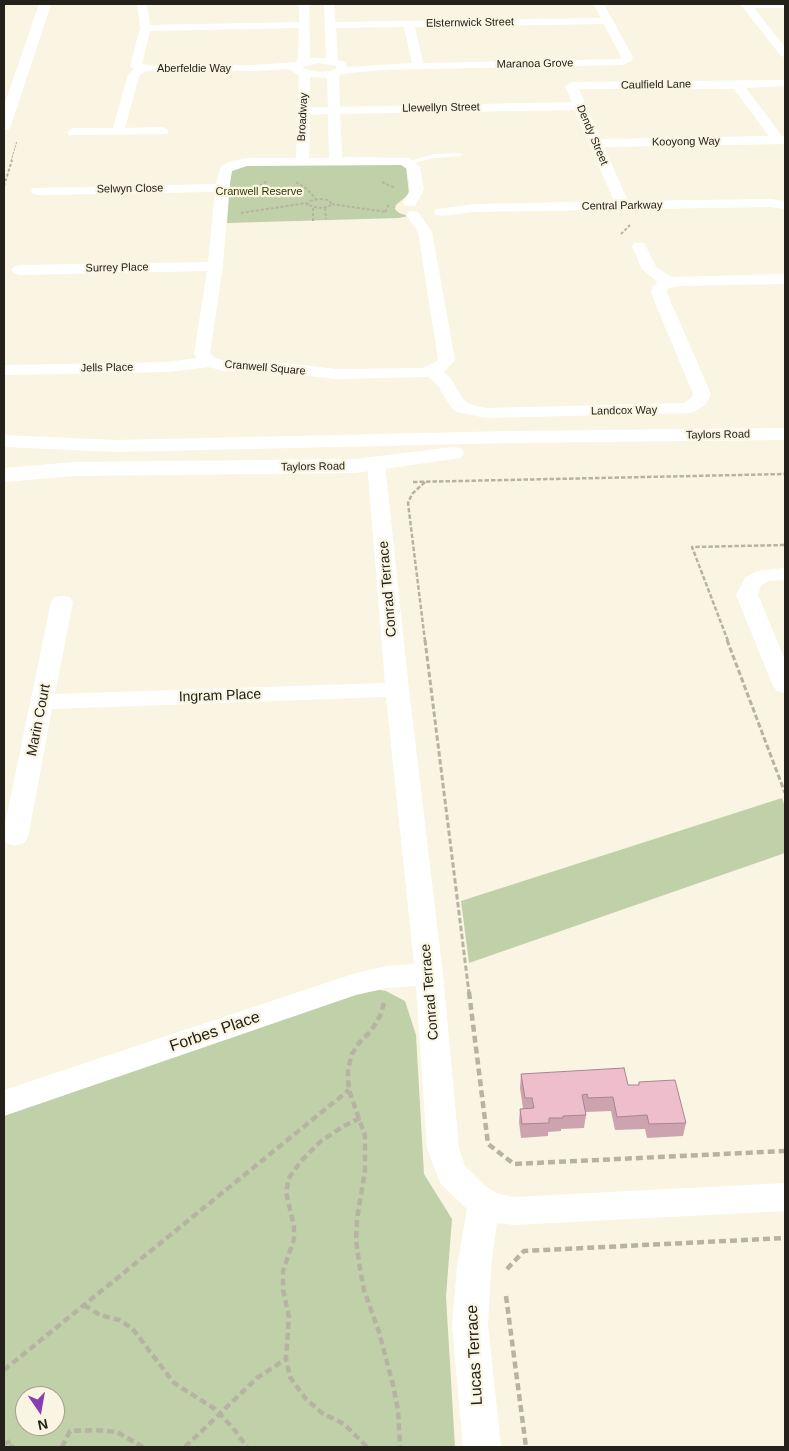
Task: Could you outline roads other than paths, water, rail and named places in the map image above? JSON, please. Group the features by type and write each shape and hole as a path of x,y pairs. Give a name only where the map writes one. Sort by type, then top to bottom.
{"main road":[{"path":"33,4 33,36"},
{"path":"4,126 45,4"},
{"name":"Taylors Road","path":"4,441 116,446 375,452 521,445 621,437 785,434"},
{"name":"Taylors Road","path":"4,475 74,469 355,466 375,452"}],"street":[{"name":"Aberfeldie Way","path":"142,4 146,28 136,66 144,68 300,68"},
{"name":"Broadway","path":"302,162 305,79 300,68 304,59 304,4"},
{"path":"329,4 335,67 333,110 336,161"},
{"name":"Maranoa Grove","path":"300,68 319,60 335,67 380,67 617,63 627,60 599,4"},
{"path":"746,5 785,5"},
{"path":"746,5 785,54"},
{"name":"Elsternwick Street","path":"330,25 609,21"},
{"path":"409,24 418,66"},
{"path":"146,28 303,25"},
{"path":"773,39 785,39"},
{"name":"Dendy Street","path":"561,64 623,206"},
{"path":"118,131 134,75 144,68"},
{"path":"740,85 785,83"},
{"name":"Caulfield Lane","path":"571,86 740,85"},
{"name":"Kooyong Way","path":"740,85 740,89 782,140"},
{"name":"Llewellyn Street","path":"304,110 579,106"},
{"path":"73,132 163,131"},
{"name":"Kooyong Way","path":"595,143 782,140"},
{"name":"Cranwell Square","path":"409,162 390,160 247,162 230,166 226,169 222,188 215,266 202,354 209,362 224,366 276,367 336,374 433,371"},
{"path":"409,162 413,167 426,205 425,232 448,360 433,371"},
{"name":"Selwyn Close","path":"38,191 222,188"},
{"name":"Central Parkway","path":"770,203 785,200"},
{"name":"Central Parkway","path":"426,205 475,208 770,203 785,205"},
{"path":"639,246 650,269 668,282 785,278"},
{"name":"Surrey Place","path":"18,270 215,266"},
{"name":"Landcox Way","path":"433,371 445,383 462,408 486,413 688,408 700,400 702,394 659,293 661,286 668,282"},
{"name":"Jells Place","path":"4,370 168,367 209,362"},
{"name":"Conrad Terrace","path":"375,452 398,690 429,974 443,1148 451,1173 459,1184 484,1203 497,1209 514,1211 785,1196"},
{"path":"785,574 764,575 752,582 747,595 785,686"},
{"name":"Marin Court","path":"16,837 62,602"},
{"name":"Ingram Place","path":"42,702 398,690"},
{"name":"Forbes Place","path":"4,1103 353,985 387,977 429,974"},
{"name":"Lucas Terrace","path":"482,1447 470,1325 474,1267 484,1203"}],"lane":[{"name":"Cranwell Square","path":"409,162 434,156 459,155"}],"park label":[{"name":"Cranwell Reserve","path":"259,192"}]}
